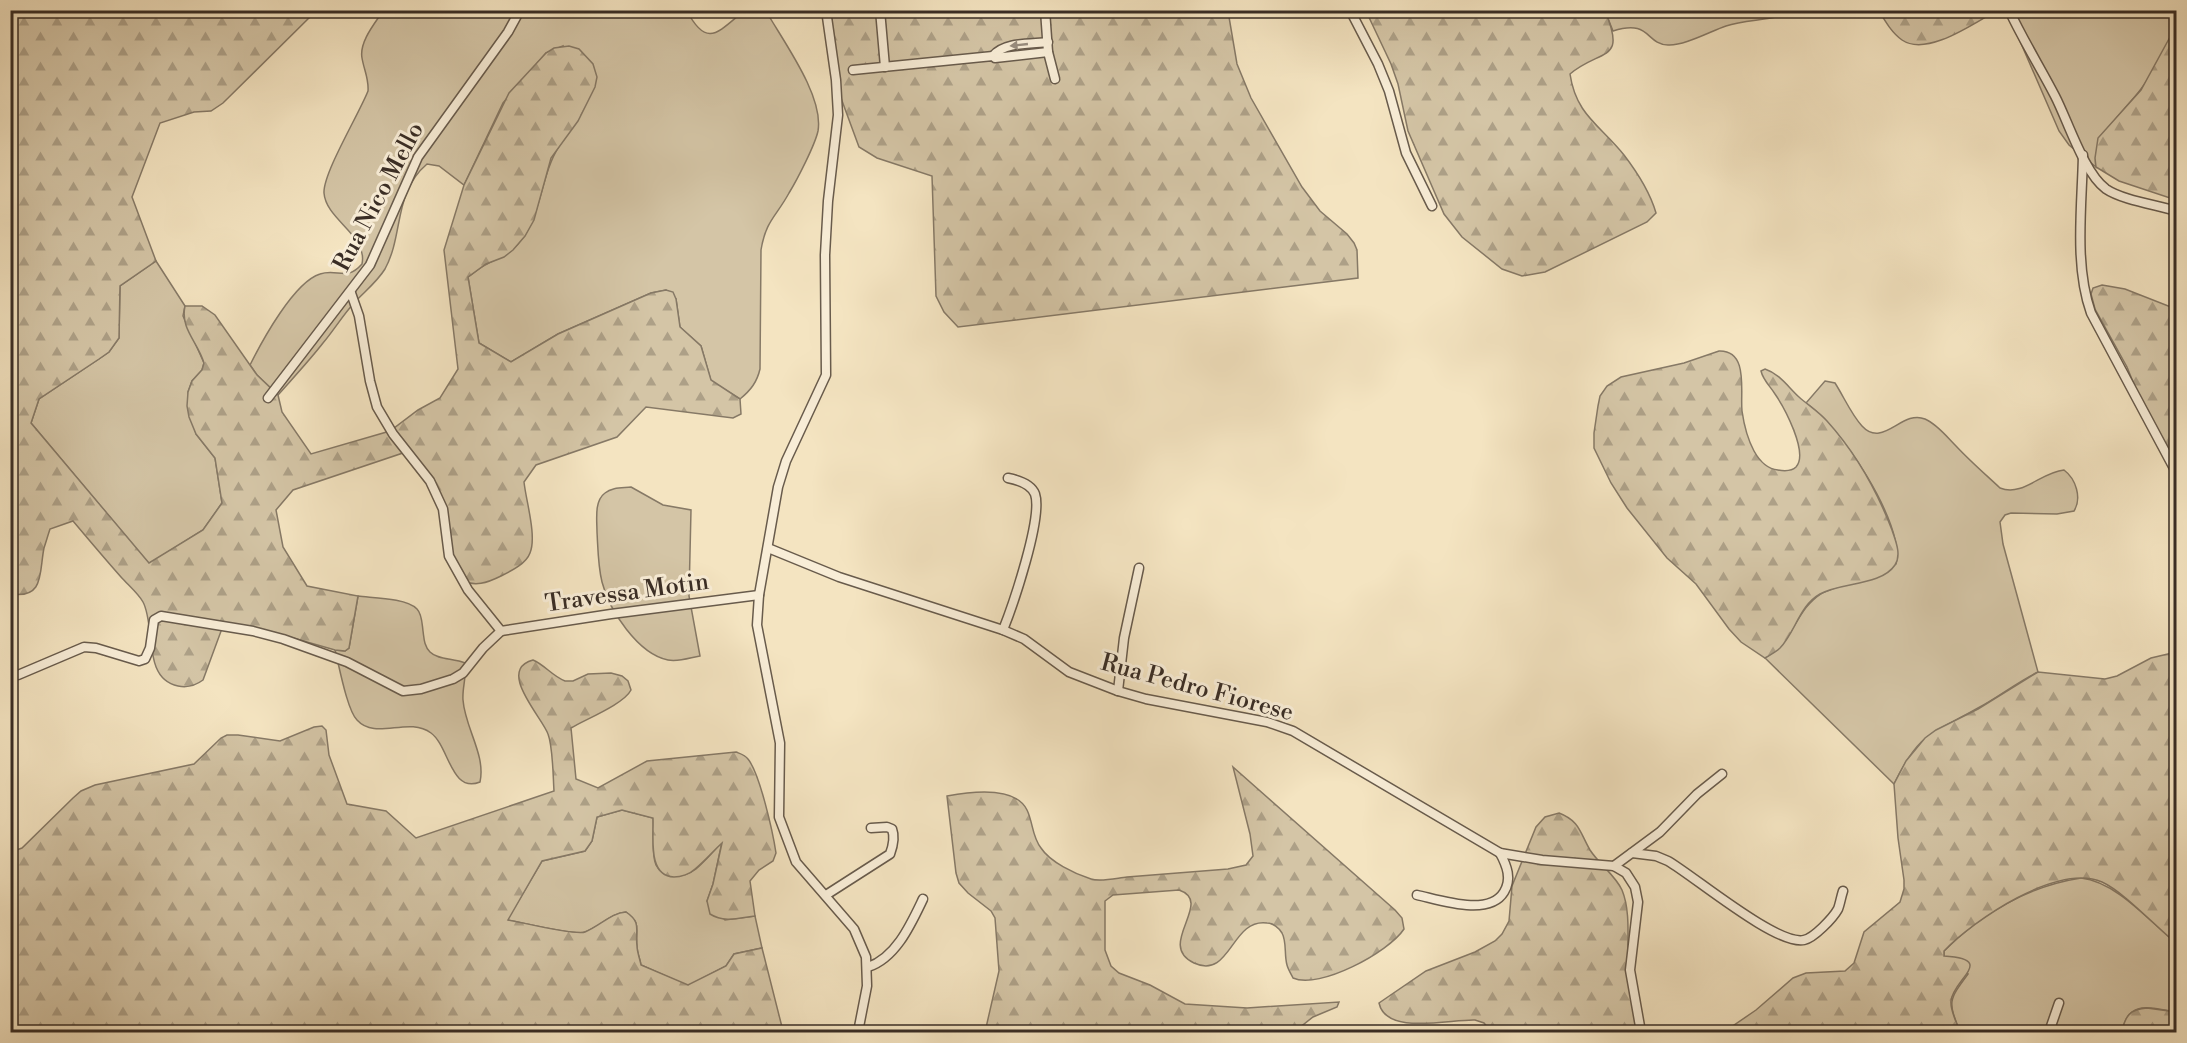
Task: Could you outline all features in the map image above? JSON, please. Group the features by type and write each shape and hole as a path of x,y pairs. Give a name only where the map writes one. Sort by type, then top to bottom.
{"street":[{"name":"Rua Nico Mello","path":"268,398 297,358 351,293 370,265 380,247 418,157 508,32 520,10"},
{"path":"826,10 836,80 838,115 828,201 825,255 826,375 786,460 778,487 759,595 758,635 780,743 779,817 796,862 854,929 862,945 868,967 867,986 858,1032"},
{"path":"880,10 885,66"},
{"path":"1045,10 1048,52 1055,80"},
{"path":"1350,10 1389,90 1406,153 1432,206"},
{"path":"2009,10 2096,179 2107,189 2124,196 2176,211"},
{"path":"993,56 1007,46 1048,42"},
{"path":"853,70 1048,52"},
{"path":"2083,155 2082,273 2084,294 2091,313 2176,472"},
{"path":"10,675 18,675 84,647 96,648 139,661 145,659 150,648 154,620 161,616 254,631 283,639 347,662 403,691 421,689 453,679 463,673 483,648 501,631 468,590 449,556 443,509 430,481 393,434 377,406 370,381 359,316 351,293"},
{"path":"1003,630 1014,603 1035,515 1036,495 1031,487 1008,478"},
{"name":"Rua Pedro Fiorese","path":"768,548 840,577 1003,630 1024,639 1069,672 1118,691 1146,699 1267,722 1293,730 1500,853 1542,860 1614,866"},
{"path":"1118,691 1124,638 1139,568"},
{"name":"Travessa Motin","path":"501,631 621,612 759,595"},
{"path":"1641,1032 1630,970 1638,902 1635,887 1626,873 1614,866 1660,832 1697,794 1722,774"},
{"path":"826,895 890,854 893,846 892,829 871,828"},
{"path":"1417,895 1478,906 1491,904 1500,899 1507,888 1509,876 1500,853"},
{"path":"1632,853 1656,856 1668,861 1748,917 1787,938 1803,941 1814,936 1838,910 1843,891"},
{"path":"868,967 886,958 910,924 923,899"},
{"path":"2049,1032 2059,1003"}],"green space":[{"path":"10,11 316,11 223,103 211,111 194,112 160,123 132,197 156,261 120,286 119,338 109,352 39,399 31,423 149,563 203,530 222,503 215,458 196,434 189,417 188,392 192,381 202,370 204,363 187,329 185,306 202,306 215,315 257,375 278,395 282,412 311,454 390,431 418,410 440,398 458,369 444,250 464,185 509,93 546,53 554,48 569,46 579,49 593,64 597,77 595,87 578,121 551,158 534,220 525,236 504,257 486,264 468,277 479,343 511,362 558,334 651,293 666,290 673,292 676,299 680,327 701,346 711,380 740,399 741,414 733,418 646,407 617,437 536,465 524,482 532,528 530,553 522,564 514,569 481,583 461,580 428,474 409,451 293,490 276,510 283,547 307,586 358,596 349,648 345,651 335,650 272,632 224,623 203,680 185,687 167,681 159,673 155,663 147,612 143,602 73,521 50,529 35,588 22,594 11,594"},
{"path":"383,11 687,11 701,30 713,33 744,11 766,11 809,86 818,117 818,131 801,171 769,225 763,240 760,369 755,382 744,396 740,399 711,381 701,346 680,327 676,299 666,290 651,293 558,334 511,362 479,343 468,277 512,250 522,239 535,214 547,173 559,146 563,46 546,53 503,103 464,185 439,166 427,164 416,175 404,201 395,242 385,269 278,395 257,375 250,365 280,314 300,288 320,274 351,272 362,264 359,244 326,203 324,193 335,158 368,91 362,58 363,46 368,33"},
{"path":"822,11 1228,11 1237,64 1251,98 1302,187 1320,211 1354,243 1357,250 1358,278 958,327 944,312 936,296 932,176 877,158 859,147 834,79"},
{"path":"1366,11 1605,11 1611,28 1612,47 1570,74 1573,88 1583,110 1634,168 1647,190 1656,213 1647,222 1545,272 1522,276 1502,269 1462,237 1444,214 1408,131 1398,84 1391,64"},
{"path":"1605,11 1795,11 1778,17 1726,26 1689,41 1668,45 1655,41 1646,33 1634,28 1613,31"},
{"path":"1879,11 1996,11 1950,36 1924,44 1912,44 1902,40 1892,30"},
{"path":"2007,11 2176,11 2173,31 2160,62 2104,135 2096,156 2096,167 2069,145 2059,131"},
{"path":"2176,26 2176,200 2119,181 2096,167 2095,158 2098,138 2141,90"},
{"path":"156,261 185,306 183,316 204,363 202,370 192,381 188,392 196,434 215,458 222,503 203,530 149,564 31,423 39,399 109,352 119,338 120,286"},
{"path":"2102,285 2125,289 2176,309 2176,479 2127,367 2095,309 2091,294 2093,288"},
{"path":"1719,351 1735,357 1739,365 1745,426 1752,446 1761,461 1770,468 1785,471 1796,467 1799,460 1794,430 1779,400 1763,377 1761,371 1765,369 1779,377 1824,418 1847,446 1879,501 1897,547 1897,561 1889,572 1871,580 1829,590 1813,599 1802,612 1780,648 1765,658 1741,642 1696,584 1667,558 1627,508 1611,483 1594,448 1600,396 1607,386 1621,377 1684,363"},
{"path":"1825,381 1835,383 1854,416 1870,432 1885,431 1908,419 1917,417 1925,419 1938,427 2000,488 2008,490 2024,487 2064,470 2072,478 2078,495 2074,511 2057,514 2011,513 2005,515 2000,522 2003,544 2038,672 1928,736 1911,754 1894,784 1765,658 1783,642 1806,608 1822,593 1896,564 1896,546 1891,525 1881,501 1852,453 1820,415 1806,403"},
{"path":"631,487 663,505 691,510 689,596 700,656 668,660 646,649 626,629 606,593 599,564 597,511 599,501 601,496 608,491"},
{"path":"358,596 412,605 420,613 425,642 430,652 433,655 465,663 463,700 467,721 478,752 480,782 470,784 456,775 437,739 422,728 373,728 365,726 353,715 335,650 345,651 349,648"},
{"path":"2176,653 2176,943 2111,887 2102,882 2084,878 2063,880 2040,887 1995,911 1975,924 1944,951 1944,956 1968,961 1970,966 1953,993 1951,1001 1960,1032 1724,1032 1756,1010 1793,978 1806,973 1845,971 1854,963 1864,932 1900,902 1904,880 1894,784 1906,761 1925,738 2038,672 2105,679 2117,676 2151,658"},
{"path":"533,660 565,681 573,681 588,674 611,673 622,676 628,681 631,690 621,701 571,728 576,779 598,788 647,761 736,752 748,759 757,777 776,853 773,861 759,870 750,881 755,916 732,919 715,917 710,914 707,901 722,843 691,872 677,877 665,875 659,870 654,854 653,818 622,810 597,817 592,841 585,851 542,861 508,920 580,933 615,915 626,912 636,923 637,948 641,965 688,985 726,966 734,954 762,948 782,1027 823,1032 11,1032 11,852 22,848 81,791 95,785 194,764 227,735 280,741 322,726 326,730 329,755 347,804 386,811 416,838 554,791 550,740 520,683 519,673 523,665"},
{"path":"1233,767 1395,910 1402,918 1404,929 1384,948 1353,967 1319,979 1305,980 1293,978 1287,965 1284,937 1276,926 1267,923 1255,924 1238,938 1216,963 1206,966 1194,963 1184,955 1180,946 1191,904 1188,896 1179,890 1113,895 1105,901 1105,950 1111,966 1119,973 1150,985 1185,1004 1247,1008 1339,1002 1337,1007 1313,1017 1294,1032 1144,1032 1132,1028 1120,1032 985,1032 999,971 995,918 991,911 959,883 947,796 991,792 1013,797 1027,810 1038,844 1045,853 1063,867 1091,879 1104,880 1228,869 1246,865 1253,856 1250,834"},
{"path":"622,810 653,818 654,860 659,870 669,875 680,876 696,869 722,842 707,901 725,920 755,916 762,948 734,954 726,966 688,986 641,965 637,948 636,923 626,912 579,933 507,920 542,861 585,851 592,841 597,817"},
{"path":"1559,813 1575,824 1590,850 1622,890 1627,907 1628,964 1638,1032 1491,1032 1484,1023 1475,1020 1406,1023 1384,1013 1379,1003 1426,971 1475,952 1495,941 1502,934 1509,921 1512,886 1536,827 1545,817"},
{"path":"2081,878 2094,881 2120,895 2176,943 2176,1012 2149,1008 2135,1010 2129,1014 2122,1032 1960,1032 1953,1014 1952,1002 1968,974 1944,956 1944,951 1958,937 2007,903 2043,887"},
{"path":"2147,1008 2176,1012 2176,1032 2122,1032 2129,1014"}]}
